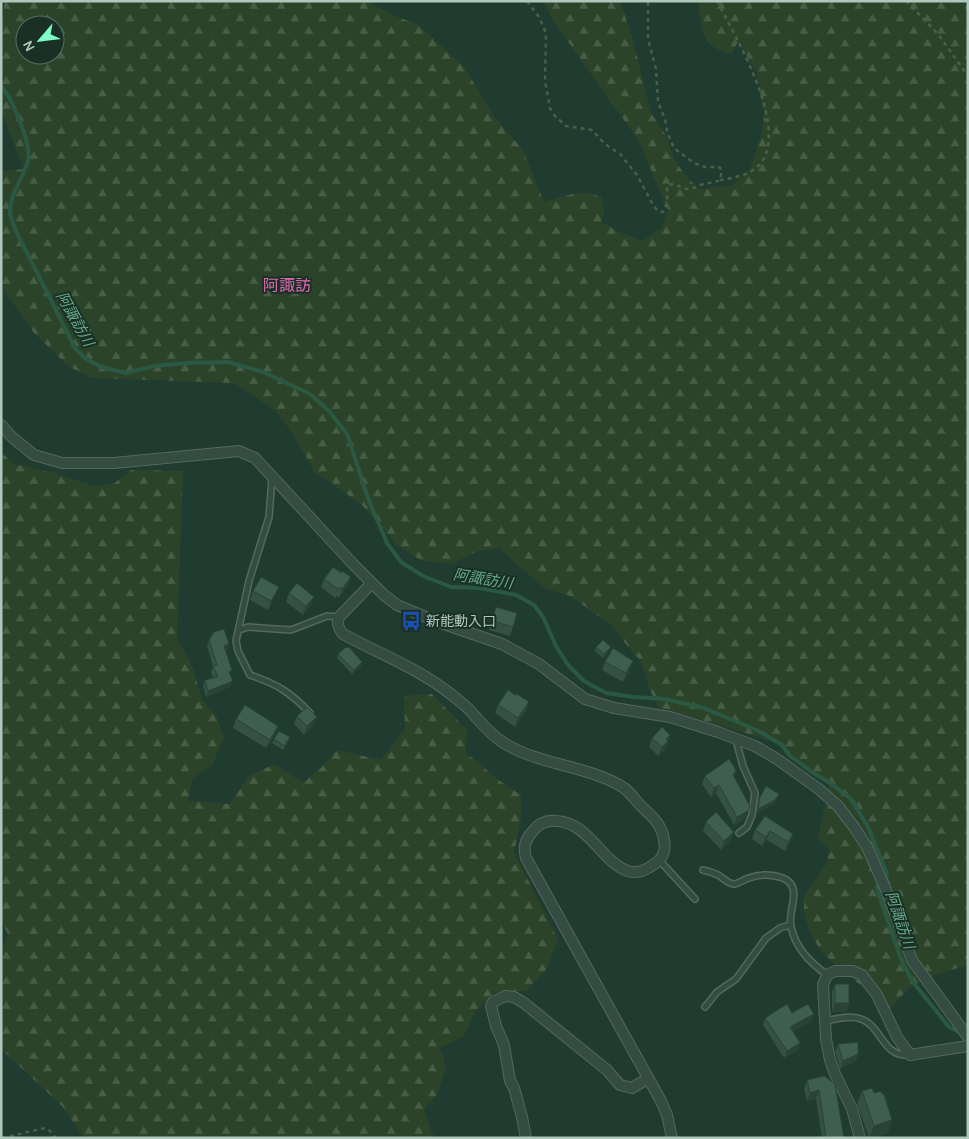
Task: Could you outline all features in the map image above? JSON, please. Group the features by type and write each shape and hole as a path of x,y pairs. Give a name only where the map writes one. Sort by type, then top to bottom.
{"street":[{"path":"1,425 13,438 34,455 62,463 114,463 239,451 255,458 273,475 372,583 398,605 438,622 502,644 539,664 585,699 614,708 670,717 736,739 755,746 800,774 838,806 867,847 886,890 912,960 968,1038"},
{"path":"372,583 337,620 338,628 343,634 394,658 451,694 474,714 484,728 503,743 520,751 608,780 625,789 662,829 665,852 660,860 640,872 629,872 618,866 582,832 563,821 544,822 536,827 524,849 526,858 661,1101 667,1115 672,1138"},
{"path":"860,1138 852,1109 830,1060 826,1039 823,985 827,976 835,971 862,975 870,983 897,1037 910,1055 968,1046"},
{"path":"526,1138 514,1088 510,1081 504,1045 496,1026 491,1006 493,1002 500,998 505,996 514,997 524,1003 607,1070 620,1084 632,1088 648,1080"}],"lane":[{"path":"273,475 269,517 249,581 236,641 238,651 250,675 271,682 281,688 296,698 314,717"},
{"path":"239,630 248,627 292,630 327,616 339,617"},
{"path":"736,739 743,766 755,793 748,826 739,833"},
{"path":"660,860 696,899"},
{"path":"704,870 718,875 726,882 735,884 751,877 765,874 785,879 794,890 790,925 800,949 810,962 827,976"},
{"path":"705,1007 717,992 736,979 766,938 780,928 790,925"},
{"path":"825,1020 859,1018 868,1023 886,1046 896,1054 900,1056 910,1055"}],"path":[{"path":"527,1 543,24 546,33 544,69 550,108 560,122 566,126 592,130 605,144 620,154 637,175 653,205 658,211 663,212 667,203 666,186 669,184 675,184 688,189 749,173 758,167 768,149 766,109 758,85 717,1"},
{"path":"648,1 649,45 656,69 658,102 671,142 675,149 694,163 705,167 719,167 722,170 720,180"},
{"path":"906,1 938,34 968,76"},
{"path":"2,1138 45,1128 50,1130 56,1138"}],"green space":[{"path":"3,1 371,1 372,4 392,15 417,24 465,68 494,117 523,150 544,202 573,194 588,193 595,195 602,198 604,213 601,222 621,233 643,241 661,228 668,211 639,141 554,22 543,1 620,1 633,40 651,113 666,135 674,159 685,175 699,189 732,185 750,169 763,130 764,112 756,71 738,42 731,54 714,47 709,41 702,27 698,1 968,1 968,965 934,975 910,987 889,1010 821,952 809,930 804,912 804,896 827,863 829,849 818,838 829,786 778,743 658,707 650,690 641,661 611,625 570,596 545,588 500,548 478,551 452,564 422,561 397,545 362,505 315,473 295,437 277,412 235,383 92,378 68,366 34,333 1,286 1,171 24,169 1,110"},
{"path":"1,452 14,464 55,473 93,486 113,484 131,470 183,471 177,638 193,668 202,700 216,715 224,738 212,765 192,779 188,801 230,804 249,776 275,764 303,783 322,767 337,750 381,760 405,729 404,696 432,694 468,731 465,752 500,781 521,795 521,818 514,852 558,940 546,970 526,991 495,992 475,1012 464,1036 440,1048 446,1067 437,1095 424,1109 431,1131 436,1138 84,1138 62,1106 1,1049 1,950 8,934 1,922"}],"building":[{"path":"333,567 351,577 342,589 340,587 338,589 324,579"},
{"path":"261,577 279,587 271,601 253,591"},
{"path":"297,583 314,597 306,606 289,593"},
{"path":"496,607 517,613 513,627 492,621"},
{"path":"224,629 229,644 224,646 232,670 229,672 233,681 208,691 205,680 218,677 213,666 217,665 209,640 214,632"},
{"path":"603,640 611,647 604,654 596,647"},
{"path":"346,647 349,647 362,662 354,670 338,654"},
{"path":"613,648 633,661 626,673 605,662"},
{"path":"508,690 529,702 518,718 498,705"},
{"path":"245,705 278,726 270,740 236,719"},
{"path":"307,707 317,717 307,726 297,716"},
{"path":"662,727 670,735 666,739 668,741 662,747 652,738"},
{"path":"279,731 290,737 284,746 274,739"},
{"path":"729,759 736,770 733,775 750,806 748,811 737,817 719,785 714,788 705,776"},
{"path":"766,786 779,794 775,800 758,809 760,797"},
{"path":"716,812 734,832 724,841 706,822"},
{"path":"765,816 793,834 788,842 770,831 766,837 755,830"},
{"path":"835,984 849,984 849,1003 835,1003"},
{"path":"787,1004 792,1013 808,1004 814,1014 790,1027 800,1043 787,1051 765,1018"},
{"path":"858,1042 858,1054 843,1061 838,1044"},
{"path":"824,1076 835,1084 844,1138 826,1138 819,1090 810,1093 807,1080"},
{"path":"872,1088 874,1093 881,1091 884,1094 892,1120 874,1126 862,1091"}],"waterway":[{"name":"阿諏訪川","path":"1,86 20,122 28,154 26,167 12,199 11,219 75,348 85,358 101,367 126,373 154,366 228,362 263,372 310,394 329,411 347,434 369,501 387,543 401,562 423,576 451,587 480,588 516,595 534,605 543,617 556,646 568,665 584,681 606,693 664,699 701,707 759,731 782,745 789,755 852,800 868,827 887,874 877,887 901,959 913,982 949,1027 963,1034"}],"place":[{"name":"新能動入口","path":"411,621"}],"district":[{"name":"阿諏訪","path":"287,285"}]}
